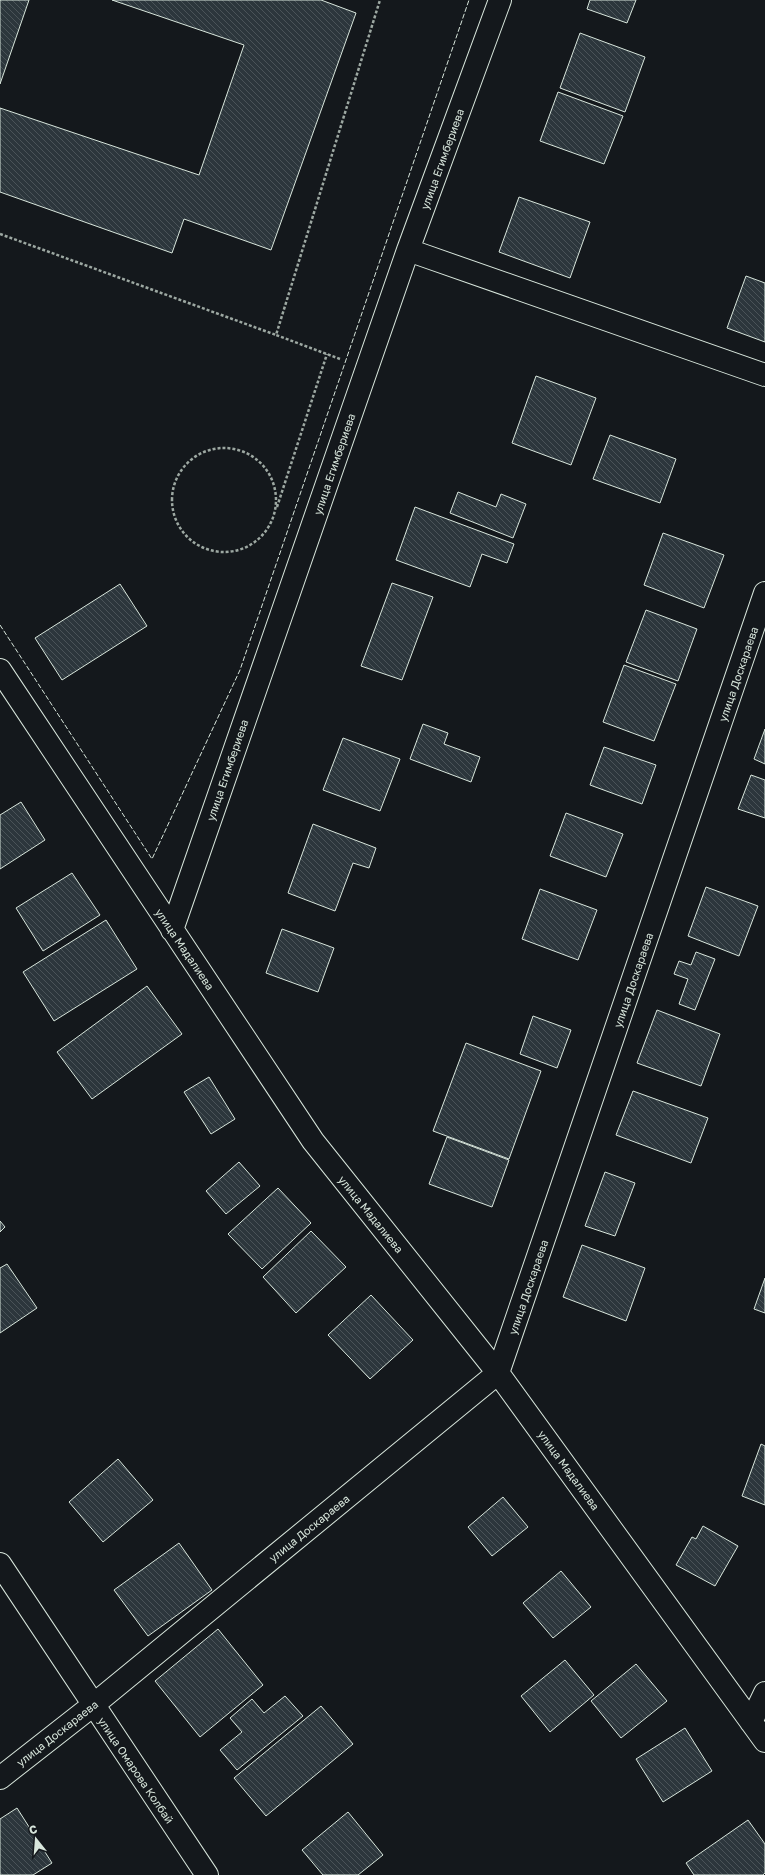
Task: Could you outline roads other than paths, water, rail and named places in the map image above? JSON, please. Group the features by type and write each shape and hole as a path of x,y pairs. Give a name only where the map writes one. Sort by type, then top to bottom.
{"street":[{"name":"улица Егимбериева","path":"172,930 408,250 500,0"},
{"path":"408,250 765,374"},
{"name":"улица Доскараева","path":"0,1778 92,1706 498,1373 765,593"},
{"name":"улица Мадалиева","path":"0,670 313,1141 498,1373 765,1741"},
{"name":"улица Омарова Колбай","path":"0,1564 92,1706 207,1875"},
{"path":"751,1722 765,1693"}]}
